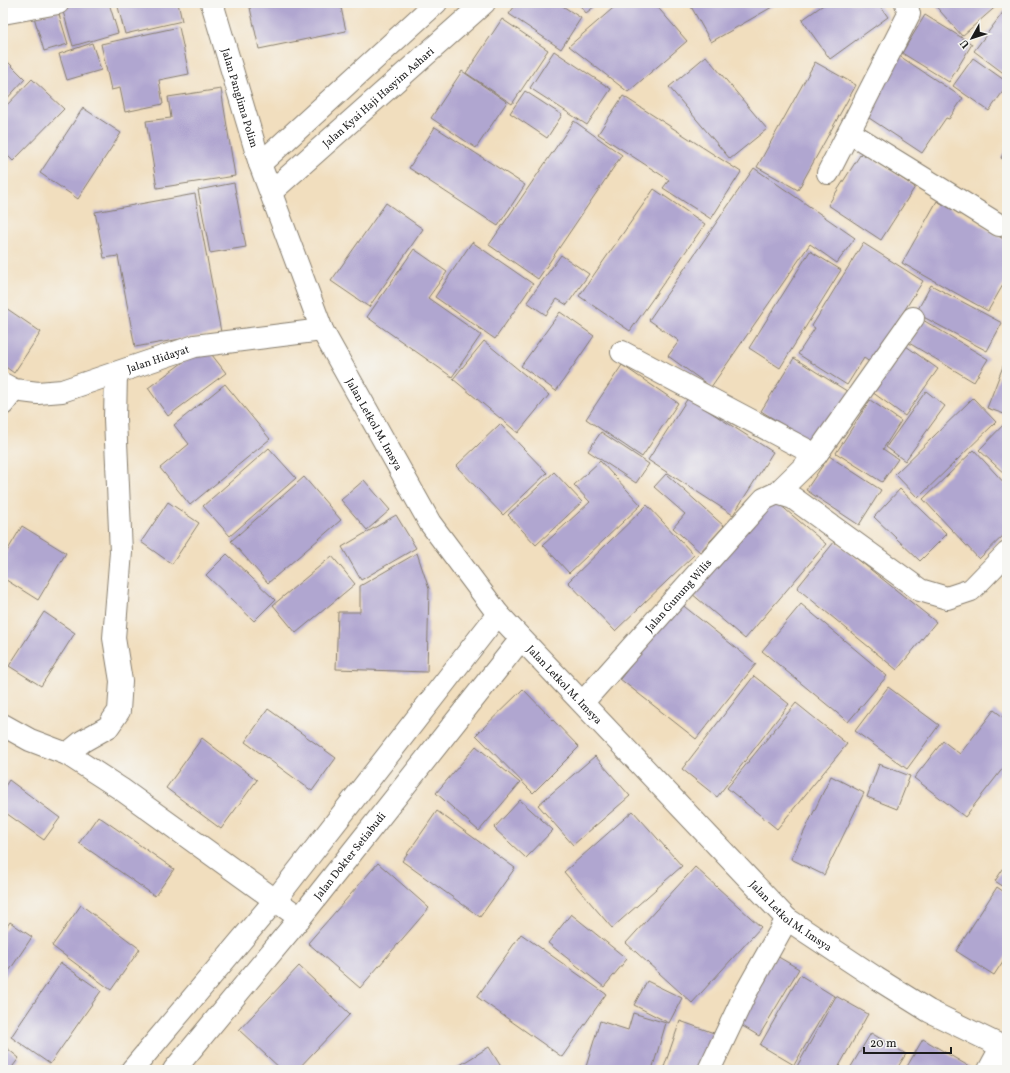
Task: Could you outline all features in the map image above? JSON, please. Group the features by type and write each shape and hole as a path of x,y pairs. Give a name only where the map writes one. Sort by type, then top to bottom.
{"street":[{"path":"3,13 58,3"},
{"name":"Jalan Panglima Polim","path":"212,3 260,164 271,192"},
{"path":"260,164 436,3"},
{"path":"828,173 909,14 906,3"},
{"name":"Jalan Kyai Haji Hasyim Ashari","path":"271,192 473,6"},
{"path":"849,132 999,225"},
{"name":"Jalan Letkol M. Imsya","path":"271,192 322,330 430,523 498,614 787,919 929,1011 1004,1048"},
{"name":"Jalan Gunung Wilis","path":"583,702 759,505 764,500 777,493 816,455 913,318"},
{"name":"Jalan Hidayat","path":"7,393 62,391 195,346 322,330"},
{"path":"622,352 816,455"},
{"path":"67,754 83,741 108,727 119,711 121,681 114,638 121,552 115,419 116,373"},
{"path":"777,493 793,498 920,590 947,598 971,590 1007,553"},
{"path":"132,1070 276,899 498,614"},
{"name":"Jalan Dokter Setiabudi","path":"174,1070 300,918 521,639"},
{"path":"3,725 30,740 67,754 121,789 276,899 300,918"},
{"path":"709,1070 744,994 787,919"},
{"path":"989,1070 1004,1048"}],"building":[{"path":"79,3 109,3 118,33 73,46 62,8"},
{"path":"117,3 178,3 182,21 125,34"},
{"path":"249,3 340,3 346,31 259,49"},
{"path":"517,3 558,3 581,18 561,49 509,14"},
{"path":"578,3 599,3 586,13"},
{"path":"619,3 654,3 687,41 628,92 569,46"},
{"path":"689,3 779,3 711,42"},
{"path":"826,3 878,3 888,17 830,59 802,20"},
{"path":"933,3 1000,3 962,36"},
{"path":"1007,7 1007,73 1006,75 974,51"},
{"path":"58,11 68,44 44,51 34,17"},
{"path":"925,15 972,44 949,82 902,53"},
{"path":"502,19 548,50 512,104 466,73"},
{"path":"179,27 189,74 159,80 163,104 125,112 120,88 111,90 101,44"},
{"path":"92,43 101,70 67,80 59,54"},
{"path":"554,51 611,89 587,125 530,88"},
{"path":"898,55 963,98 949,119 946,118 922,153 860,112"},
{"path":"706,56 767,129 730,159 669,87"},
{"path":"3,57 25,79 3,103"},
{"path":"973,58 1007,82 1007,86 989,111 953,86"},
{"path":"815,62 856,85 798,190 757,167"},
{"path":"462,71 507,102 476,148 431,118"},
{"path":"32,79 64,109 13,161 3,151 3,109"},
{"path":"221,89 235,176 157,188 146,121 171,118 168,97"},
{"path":"525,91 562,115 547,138 510,113"},
{"path":"623,96 741,172 711,219 663,188 669,180 598,134"},
{"path":"83,108 121,133 78,199 40,173"},
{"path":"574,121 622,155 538,279 489,245"},
{"path":"435,127 525,185 498,226 409,168"},
{"path":"1007,146 1007,161 1001,158"},
{"path":"862,152 915,187 881,240 828,205"},
{"path":"754,168 855,238 837,263 810,244 711,387 668,356 679,341 649,320"},
{"path":"234,183 246,247 210,253 198,190"},
{"path":"654,189 705,224 630,331 579,296"},
{"path":"195,194 221,332 135,347 118,256 104,258 95,212"},
{"path":"937,201 1007,241 1007,278 988,311 902,263"},
{"path":"386,203 423,229 369,307 331,281"},
{"path":"472,242 533,284 495,339 435,297"},
{"path":"863,243 923,281 871,363 864,358 847,385 798,354 815,328 812,326"},
{"path":"414,249 447,272 428,298 481,335 452,377 367,317"},
{"path":"810,251 841,270 780,368 749,348"},
{"path":"561,255 589,274 567,305 557,299 546,315 527,302"},
{"path":"931,285 1002,323 987,351 916,313"},
{"path":"6,308 41,332 14,373 3,365 3,313"},
{"path":"560,312 594,336 556,391 521,366"},
{"path":"923,320 988,359 974,382 909,343"},
{"path":"484,341 549,395 518,433 453,379"},
{"path":"205,346 226,373 168,416 148,388"},
{"path":"906,346 938,369 905,416 872,392"},
{"path":"1007,356 1007,415 987,408"},
{"path":"794,358 850,393 817,446 761,411"},
{"path":"622,365 678,403 642,457 586,419"},
{"path":"225,384 270,439 190,505 160,468 189,444 174,425"},
{"path":"926,391 945,406 905,461 886,447"},
{"path":"688,398 773,452 733,515 648,460"},
{"path":"973,398 996,422 918,498 895,474"},
{"path":"870,400 901,421 883,449 898,459 882,482 836,453"},
{"path":"1007,421 1007,476 979,450"},
{"path":"500,424 547,473 503,515 456,466"},
{"path":"601,432 649,464 636,483 588,451"},
{"path":"269,448 296,478 230,536 203,506"},
{"path":"974,450 1007,486 1007,532 979,559 923,499"},
{"path":"829,456 881,490 859,525 806,490"},
{"path":"600,461 641,505 569,573 543,545 590,502 574,485"},
{"path":"554,472 582,502 536,545 508,515"},
{"path":"666,474 724,526 700,552 673,528 685,514 654,487"},
{"path":"304,477 341,520 268,583 231,541"},
{"path":"364,480 390,510 367,530 341,500"},
{"path":"900,489 947,534 920,561 874,517"},
{"path":"772,498 826,544 745,639 691,593"},
{"path":"168,502 199,523 172,564 141,542"},
{"path":"647,505 694,555 615,631 568,582"},
{"path":"396,515 416,548 361,580 342,547"},
{"path":"22,526 66,553 38,600 3,578 3,558"},
{"path":"835,541 936,622 897,670 797,588"},
{"path":"417,553 429,589 427,672 336,669 338,612 360,612 360,586"},
{"path":"227,554 275,600 254,621 206,575"},
{"path":"332,556 355,584 296,633 273,605"},
{"path":"680,603 756,664 696,739 620,679"},
{"path":"801,604 887,676 848,722 762,651"},
{"path":"44,612 75,633 41,686 9,666"},
{"path":"754,676 789,704 717,797 682,769"},
{"path":"888,687 939,725 907,769 855,731"},
{"path":"523,689 579,747 533,793 476,735"},
{"path":"796,703 847,744 777,829 727,788"},
{"path":"268,709 336,758 312,791 245,742"},
{"path":"994,710 1007,720 1007,763 965,817 914,778 943,741 960,754"},
{"path":"202,738 257,780 221,829 166,788"},
{"path":"476,746 520,783 479,831 436,793"},
{"path":"595,756 630,796 573,845 538,805"},
{"path":"879,764 910,776 897,809 867,797"},
{"path":"831,776 864,793 824,875 791,859"},
{"path":"9,780 60,818 44,840 3,811 3,789"},
{"path":"520,800 553,830 526,858 494,828"},
{"path":"437,811 515,868 480,917 402,861"},
{"path":"633,811 682,866 612,928 564,872"},
{"path":"98,816 174,869 155,896 79,843"},
{"path":"378,863 429,908 360,988 308,943"},
{"path":"1007,863 1007,889 995,881"},
{"path":"695,867 761,927 692,1003 626,943"},
{"path":"997,887 1007,894 1007,955 994,975 956,951"},
{"path":"81,905 140,949 111,990 52,946"},
{"path":"571,914 627,959 604,987 548,943"},
{"path":"10,922 32,937 3,980 3,932"},
{"path":"521,934 606,994 562,1057 477,997"},
{"path":"775,955 799,969 759,1036 736,1022"},
{"path":"61,963 101,991 50,1064 11,1037"},
{"path":"299,966 350,1014 297,1070 282,1070 239,1030"},
{"path":"800,975 834,996 794,1065 760,1045"},
{"path":"647,981 682,998 669,1023 634,1005"},
{"path":"836,996 868,1014 837,1070 795,1070"},
{"path":"633,1013 666,1023 652,1070 585,1070 600,1021 628,1030"},
{"path":"680,1021 714,1033 702,1070 663,1070"},
{"path":"871,1033 906,1054 896,1070 849,1070"},
{"path":"923,1039 975,1070 905,1070"},
{"path":"3,1045 19,1058 10,1070 3,1070"},
{"path":"489,1047 503,1070 452,1070"}]}
